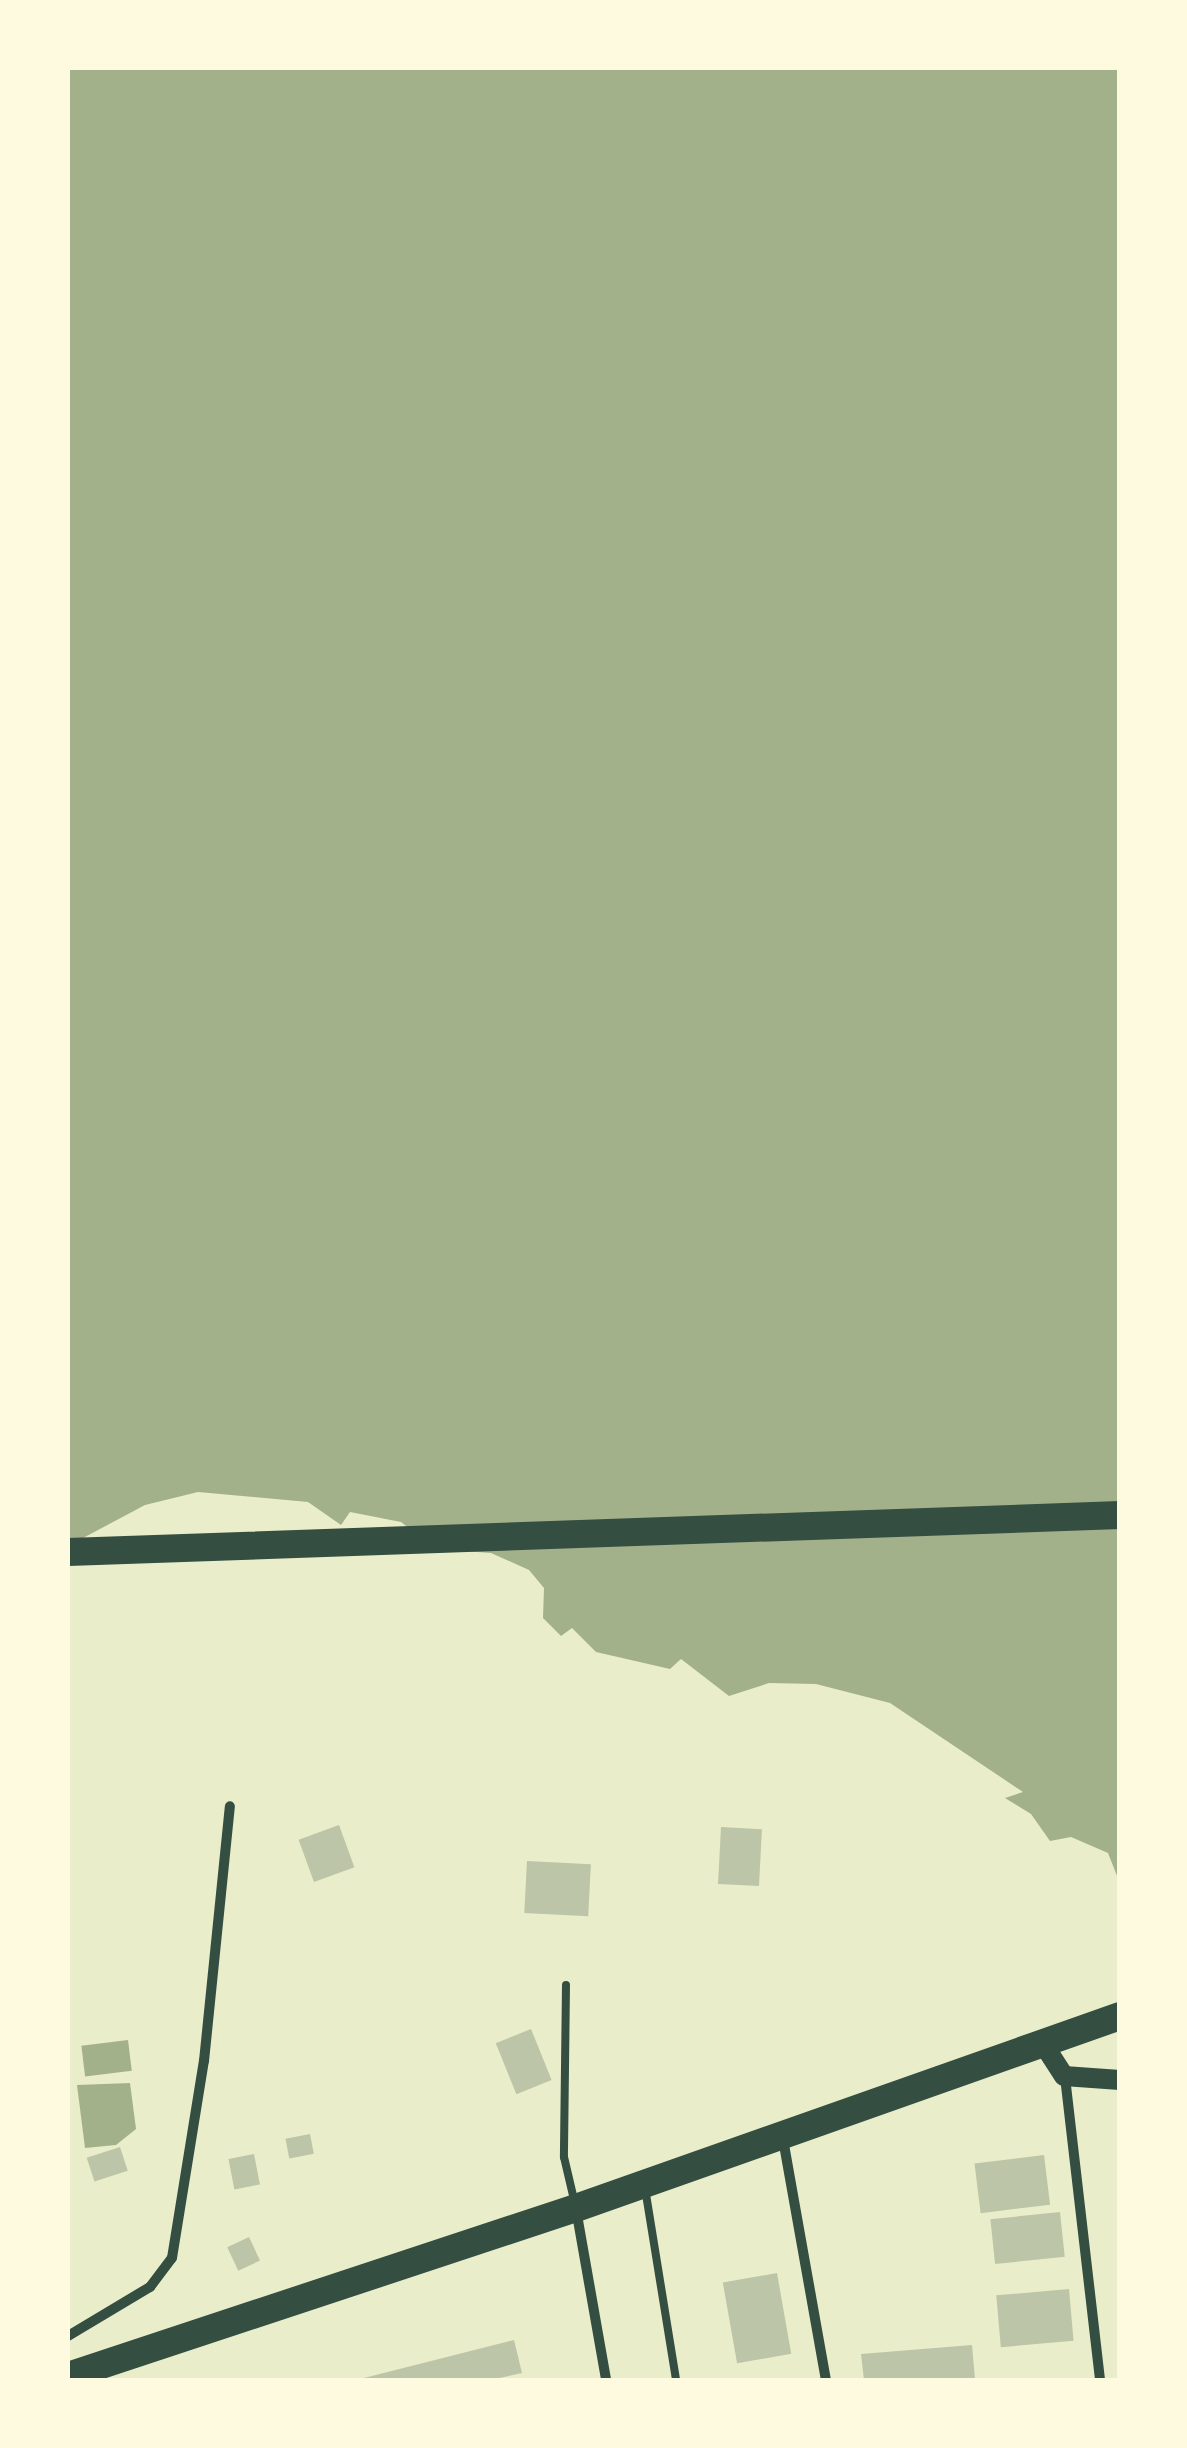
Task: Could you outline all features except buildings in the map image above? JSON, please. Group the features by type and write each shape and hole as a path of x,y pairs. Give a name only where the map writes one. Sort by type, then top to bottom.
{"highway":[{"path":"68,1552 1120,1515"},
{"path":"68,2376 576,2208 1120,2016"}],"main road":[{"path":"1042,2042 1064,2076 1120,2080"}],"street":[{"path":"68,2336 150,2287 172,2258 204,2061 230,1806"},
{"path":"1064,2076 1100,2380"},
{"path":"782,2133 826,2380"},
{"path":"576,2208 606,2380"}],"lane":[{"path":"566,1985 564,2158 576,2208"},
{"path":"644,2183 676,2380"}],"shaded area":[{"path":"68,68 1119,68 1119,1881 1108,1853 1071,1837 1050,1841 1031,1814 1005,1798 1023,1792 890,1703 816,1684 769,1683 729,1696 681,1659 670,1669 596,1652 572,1628 561,1636 543,1618 544,1588 529,1570 491,1553 436,1549 401,1522 350,1512 341,1525 308,1502 198,1492 145,1505 68,1546"},
{"path":"128,2040 132,2071 85,2076 81,2046"},
{"path":"130,2083 136,2129 116,2145 85,2148 77,2085"}]}
